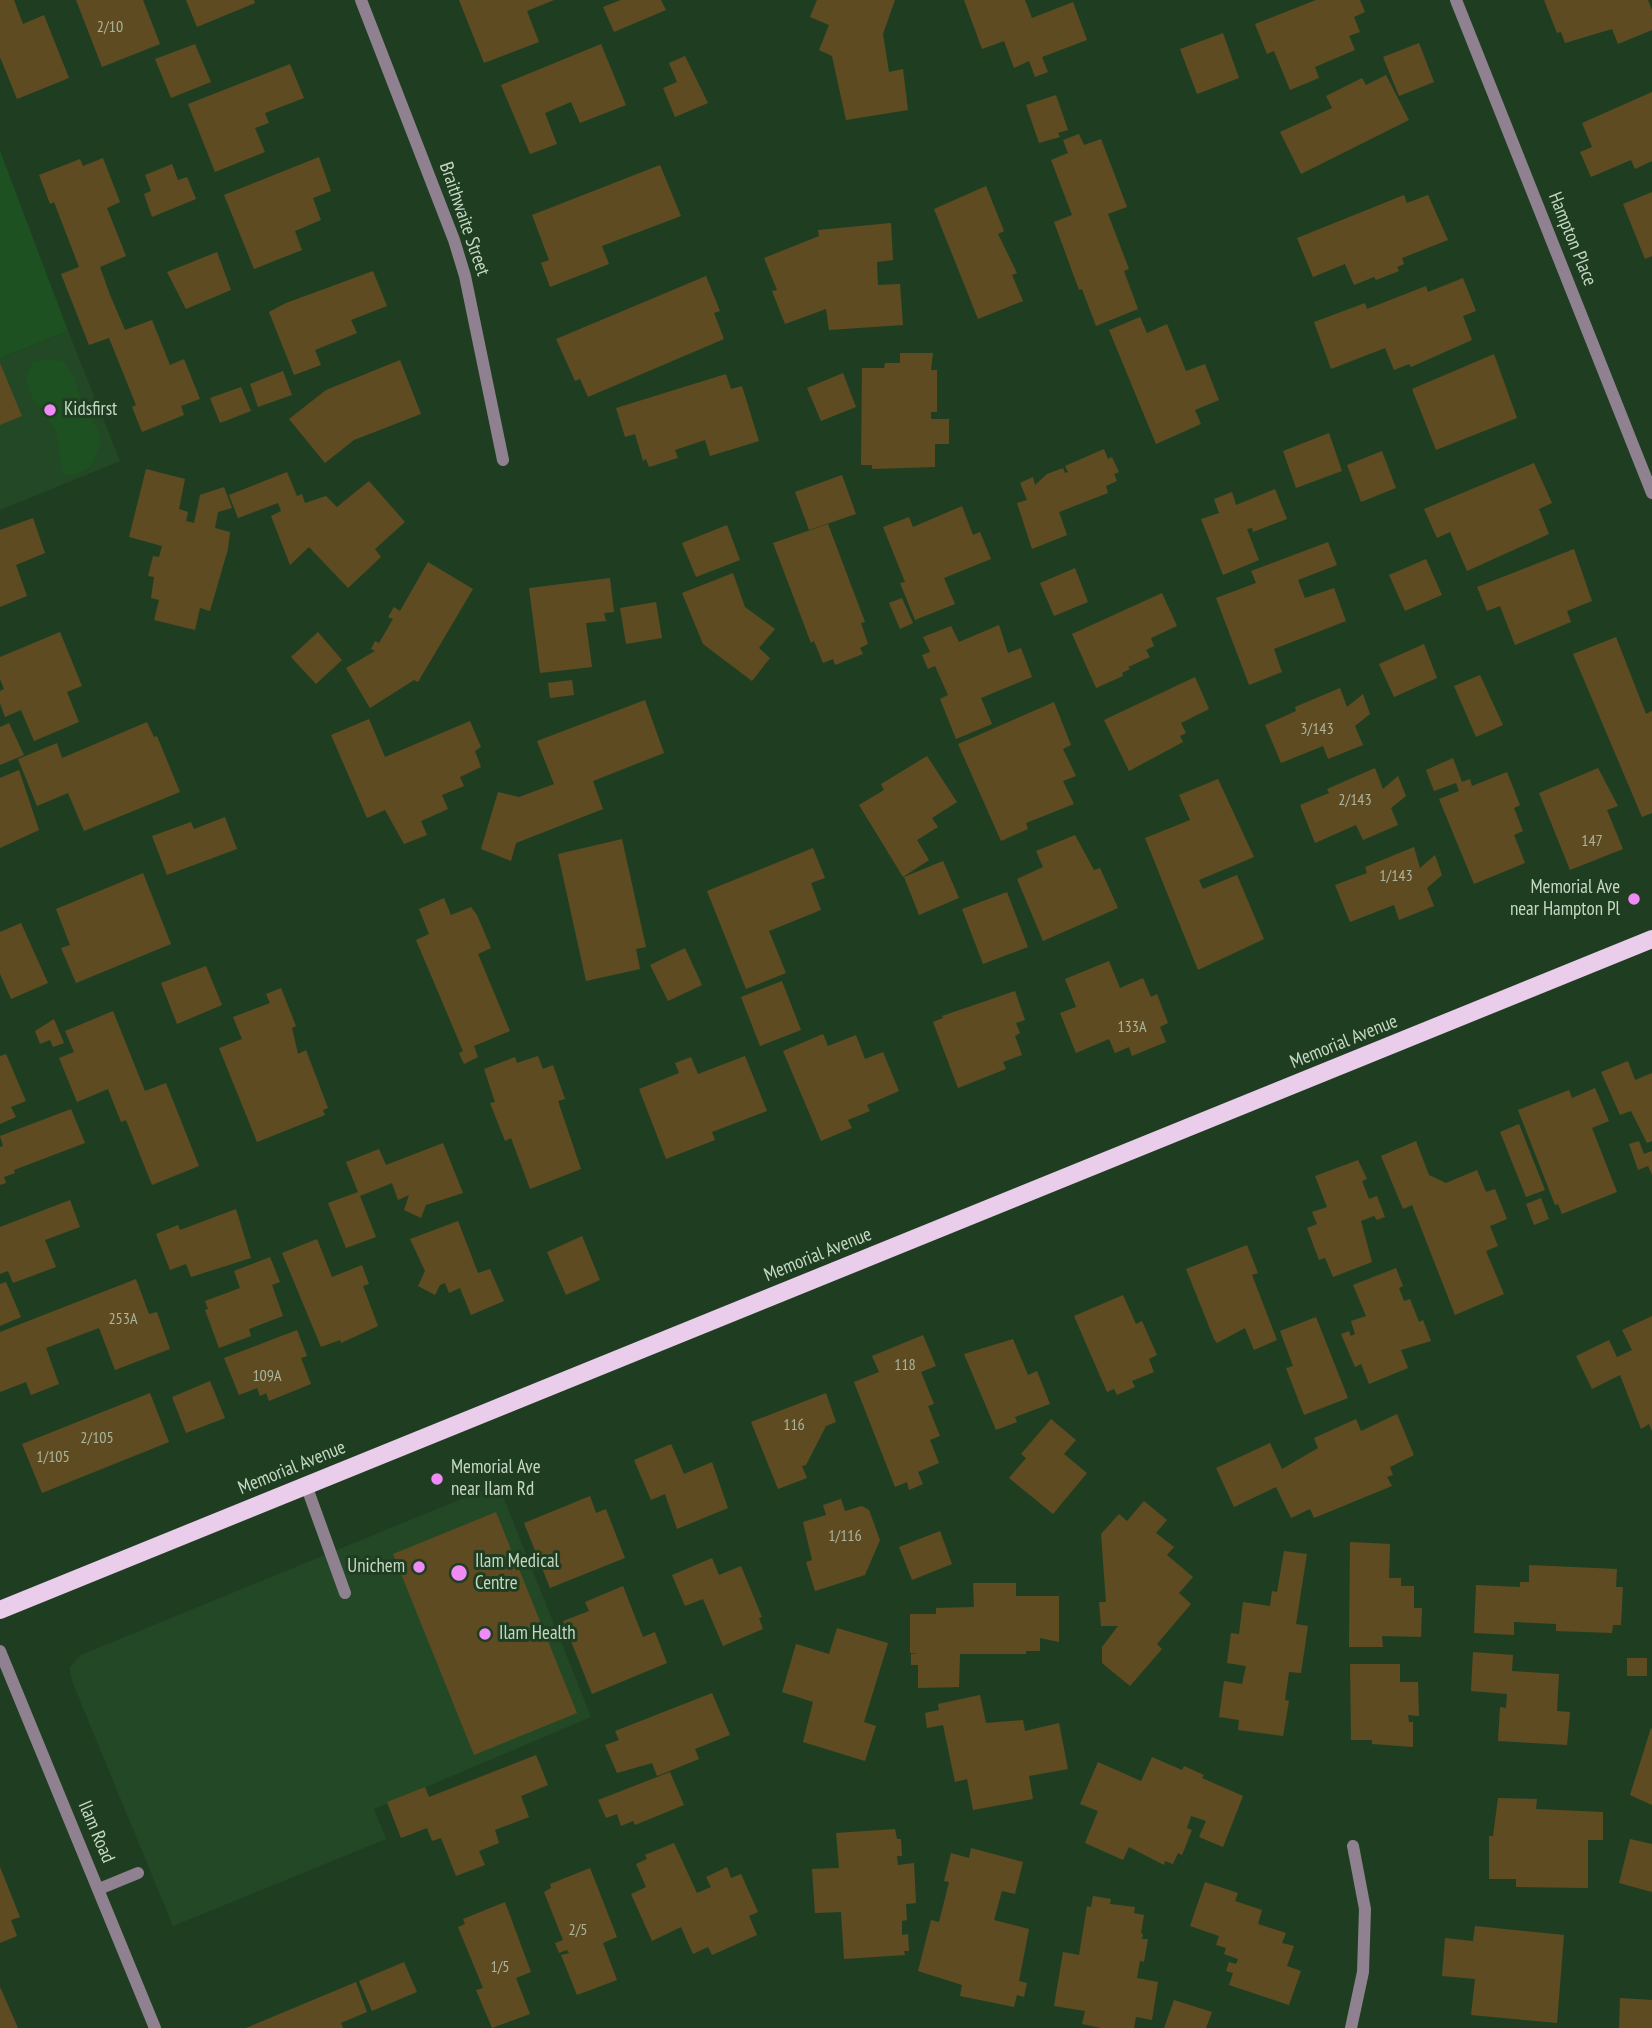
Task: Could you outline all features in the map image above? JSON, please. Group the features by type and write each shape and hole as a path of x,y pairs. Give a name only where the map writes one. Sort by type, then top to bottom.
{"main road":[{"name":"Memorial Avenue","path":"0,1610 1652,939"}],"street":[{"name":"Braithwaite Street","path":"361,0 454,240 465,276 503,460"},
{"name":"Hampton Place","path":"1457,0 1652,493"},
{"path":"306,1485 345,1593"},
{"name":"Ilam Road","path":"0,1651 155,2028"},
{"path":"1351,2028 1363,1972 1365,1909 1353,1846"},
{"path":"99,1889 138,1873"}],"shaded area":[{"path":"0,151 68,331 0,358"},
{"name":"Kidsfirst","path":"68,331 120,461 0,510 0,358"},
{"path":"50,359 63,361 74,378 82,406 97,428 101,441 91,467 72,476 63,474 56,430 32,397 26,379 33,362"},
{"path":"498,1484 591,1717 374,1809 386,1839 173,1926 72,1681 70,1667 81,1655"}],"building":[{"path":"0,0 14,0 23,24 44,15 69,78 17,99 0,57"},
{"path":"76,0 143,0 160,44 102,67"},
{"path":"186,0 254,0 255,3 197,27"},
{"path":"459,0 554,0 527,11 539,42 484,63"},
{"path":"621,0 661,0 666,10 614,32 603,7"},
{"path":"817,0 895,0 883,34 889,72 903,69 908,110 846,120 832,56 819,50 829,25 810,17"},
{"path":"964,0 1025,0 1032,18 1073,2 1087,40 1042,57 1048,72 1035,77 1029,61 1014,68 1004,41 982,49"},
{"path":"1316,0 1360,0 1365,12 1354,17 1360,32 1349,36 1355,50 1315,67 1319,78 1290,90 1274,51 1267,54 1255,24"},
{"path":"1544,0 1648,0 1652,10 1652,30 1618,44 1612,29 1565,43 1561,32 1557,33"},
{"path":"1223,33 1239,78 1197,94 1180,49"},
{"path":"1419,43 1434,82 1399,96 1383,57"},
{"path":"195,44 211,82 171,98 155,59"},
{"path":"601,44 626,105 580,123 571,102 545,113 557,144 530,154 501,85"},
{"path":"685,56 708,103 675,117 663,88 677,82 669,63"},
{"path":"290,64 304,98 265,113 269,123 255,128 265,152 215,172 188,104"},
{"path":"1386,75 1409,120 1301,174 1280,132 1332,108 1326,96 1362,78 1366,85"},
{"path":"1652,92 1652,161 1635,169 1631,160 1591,177 1580,152 1592,147 1582,123"},
{"path":"1056,95 1068,130 1058,133 1060,137 1039,143 1026,105"},
{"path":"1079,134 1084,145 1101,139 1127,207 1108,214 1129,269 1124,271 1138,309 1096,326 1082,289 1079,290 1054,222 1072,215 1051,160 1068,153 1063,140"},
{"path":"319,157 331,191 313,198 321,220 295,231 302,250 254,269 224,195"},
{"path":"103,158 120,202 107,208 126,256 100,267 110,295 125,330 152,320 170,365 184,359 200,399 181,406 184,415 142,432 132,407 136,405 109,338 89,345 61,274 79,267 54,202 50,204 39,175 80,159 83,166"},
{"path":"172,164 178,180 187,177 196,199 152,217 144,194 151,191 145,175"},
{"path":"660,165 681,216 602,246 609,264 550,287 541,263 549,260 532,215"},
{"path":"986,186 1004,231 998,234 1017,273 1012,275 1023,301 978,319 934,209"},
{"path":"1652,192 1652,256 1645,259 1623,204"},
{"path":"1404,195 1407,203 1428,195 1448,240 1402,258 1404,264 1397,267 1399,271 1376,280 1374,277 1354,285 1345,264 1313,277 1297,238"},
{"path":"891,223 893,260 877,262 878,285 900,284 903,325 829,330 826,309 785,324 772,291 777,290 764,258 819,236 818,230"},
{"path":"217,252 231,290 186,309 167,272"},
{"path":"373,271 387,306 351,320 357,333 315,350 321,365 294,375 269,312 286,303"},
{"path":"706,276 720,311 714,313 724,339 588,397 580,379 575,381 556,339"},
{"path":"1463,278 1476,311 1463,316 1472,340 1411,367 1409,364 1394,370 1385,348 1331,369 1314,322 1365,303 1367,309 1426,286 1428,292"},
{"path":"1140,317 1147,333 1167,324 1186,371 1205,364 1219,400 1195,410 1201,424 1156,444 1109,330"},
{"path":"900,353 933,353 931,370 937,370 937,412 931,412 931,419 949,419 949,444 935,444 935,467 872,469 872,465 861,465 862,368 884,368 885,363 900,363"},
{"path":"1494,354 1517,418 1436,450 1412,389"},
{"path":"400,360 421,414 354,440 325,463 289,419 326,390"},
{"path":"0,363 22,416 0,425"},
{"path":"283,371 292,395 258,407 250,384"},
{"path":"843,373 856,407 821,421 807,388"},
{"path":"726,374 731,389 742,386 759,441 710,456 705,440 675,450 678,458 649,467 646,459 643,461 635,434 625,437 616,408"},
{"path":"241,387 251,411 220,423 210,398"},
{"path":"1329,433 1342,471 1296,488 1283,451"},
{"path":"1104,449 1108,459 1112,457 1119,472 1114,474 1117,481 1106,486 1108,493 1059,512 1067,535 1032,549 1017,503 1027,500 1020,483 1033,477 1035,485 1047,474 1063,468 1065,473 1068,472 1065,466"},
{"path":"1382,451 1396,488 1361,502 1347,465"},
{"path":"1534,463 1552,503 1539,509 1549,534 1467,571 1450,532 1437,538 1424,509"},
{"path":"146,469 185,479 179,509 188,512 186,521 194,523 200,495 224,487 232,508 218,512 215,528 230,532 228,549 210,611 200,608 195,630 154,620 159,600 151,598 154,577 148,576 153,556 159,557 162,546 129,537"},
{"path":"287,472 297,496 302,494 305,503 326,496 337,507 369,481 405,522 375,549 381,557 348,588 309,547 290,565 271,516 281,511 278,503 238,518 229,495"},
{"path":"842,475 856,514 809,530 795,492"},
{"path":"1275,489 1287,519 1253,532 1252,528 1247,529 1259,560 1223,575 1201,519 1219,513 1214,499 1232,492 1236,505"},
{"path":"962,506 973,535 980,532 991,559 944,578 955,604 915,620 900,583 905,582 883,527 909,517 913,527"},
{"path":"33,518 45,553 16,565 27,596 0,607 0,530"},
{"path":"828,524 865,622 861,623 868,644 860,648 863,654 835,665 833,659 823,663 814,641 811,643 773,543"},
{"path":"727,525 740,560 696,577 682,543"},
{"path":"1328,542 1337,565 1298,580 1305,598 1334,588 1346,621 1274,649 1282,672 1249,685 1216,598 1256,583 1251,571"},
{"path":"1574,549 1592,601 1567,611 1571,622 1515,645 1500,606 1487,611 1477,587"},
{"path":"1426,559 1442,595 1405,611 1389,575"},
{"path":"428,562 473,589 418,682 414,680 370,708 346,668 375,651 371,649 375,641 379,643 393,619 388,617 394,607 400,611"},
{"path":"1075,568 1088,602 1054,616 1040,583"},
{"path":"733,573 745,607 775,629 759,648 770,658 752,681 703,644 682,593"},
{"path":"610,578 614,612 604,613 606,621 586,623 592,667 540,673 529,588"},
{"path":"1162,593 1177,626 1151,638 1154,646 1146,650 1150,657 1128,667 1130,669 1122,673 1123,676 1096,688 1072,634"},
{"path":"902,598 913,623 900,629 889,603"},
{"path":"656,602 662,638 626,644 620,608"},
{"path":"999,625 1008,653 1021,648 1032,677 981,698 992,724 956,739 940,699 948,695 935,666 928,669 922,655 930,652 923,637 951,626 959,642"},
{"path":"60,632 82,686 67,692 79,722 34,741 21,710 5,717 0,703 0,691 4,689 0,679 0,657"},
{"path":"318,632 342,660 316,684 291,657"},
{"path":"1616,637 1646,714 1652,711 1652,813 1642,817 1573,654"},
{"path":"1424,644 1437,678 1394,697 1379,664"},
{"path":"1480,675 1503,725 1476,737 1454,686"},
{"path":"1195,677 1209,709 1181,723 1186,733 1180,736 1183,742 1129,771 1104,720"},
{"path":"572,680 574,695 550,698 548,683"},
{"path":"1340,688 1347,707 1363,694 1370,714 1355,726 1363,745 1328,759 1323,746 1281,763 1265,725 1296,711 1295,707"},
{"path":"645,700 664,753 593,781 603,809 516,843 511,861 481,849 498,792 519,797 554,784 537,741"},
{"path":"1054,702 1071,745 1063,749 1076,776 1063,781 1074,804 1026,823 1028,829 1001,841 958,744"},
{"path":"369,719 385,757 470,721 481,747 475,751 481,767 460,777 464,786 442,795 448,809 421,821 427,835 404,844 385,810 367,818 331,735"},
{"path":"147,722 154,737 157,736 180,792 84,831 68,793 37,806 18,759 57,743 62,758"},
{"path":"9,723 24,755 0,765 0,727"},
{"path":"927,756 957,802 932,818 938,827 917,840 929,860 903,877 859,805 884,790 881,784"},
{"path":"1453,758 1462,782 1470,779 1472,786 1507,772 1520,805 1514,808 1523,831 1514,835 1525,863 1474,884 1439,799 1459,791 1456,783 1434,791 1426,770"},
{"path":"1375,768 1383,789 1398,776 1406,796 1391,808 1398,825 1363,840 1356,825 1315,843 1300,805 1329,793 1327,789"},
{"path":"1598,768 1618,806 1607,810 1623,849 1570,870 1539,793"},
{"path":"19,770 39,830 0,848 0,778"},
{"path":"1218,779 1254,857 1199,880 1203,889 1237,875 1264,939 1198,970 1145,838 1190,820 1179,795"},
{"path":"225,817 237,849 167,875 152,836 191,822 194,829"},
{"path":"1075,835 1094,870 1100,868 1118,908 1043,941 1017,879 1043,867 1036,851"},
{"path":"622,839 646,947 636,949 640,969 586,981 558,854"},
{"path":"1414,847 1420,868 1435,855 1442,875 1427,888 1434,906 1399,920 1394,905 1350,922 1335,885 1367,873 1365,867"},
{"path":"813,848 825,878 811,883 821,910 769,931 786,973 746,989 707,891"},
{"path":"943,861 959,898 919,915 904,877"},
{"path":"143,873 171,944 76,983 61,948 70,945 56,909"},
{"path":"1007,892 1028,947 983,964 962,909"},
{"path":"444,898 451,915 471,907 477,915 491,948 478,954 510,1031 474,1046 478,1057 464,1064 459,1053 463,1051 416,940 429,934 419,909"},
{"path":"21,923 48,983 11,999 0,974 0,932"},
{"path":"685,948 702,985 668,1001 650,965"},
{"path":"1109,961 1120,988 1143,978 1151,997 1157,994 1168,1023 1160,1027 1166,1042 1132,1056 1129,1047 1115,1053 1109,1039 1076,1053 1060,1013 1076,1007 1065,979"},
{"path":"206,966 222,1005 177,1024 161,983"},
{"path":"782,981 801,1030 760,1046 741,997"},
{"path":"281,988 296,1026 292,1028 298,1054 306,1050 328,1108 323,1110 325,1115 257,1142 219,1048 242,1039 233,1017 270,1003 266,994"},
{"path":"1015,991 1025,1020 1016,1023 1020,1033 1015,1036 1022,1055 1003,1062 1006,1069 958,1088 933,1022 943,1018 942,1016"},
{"path":"113,1011 145,1091 166,1083 199,1166 152,1185 126,1120 121,1122 108,1089 77,1102 59,1058 74,1052 65,1031"},
{"path":"54,1019 64,1043 53,1047 50,1040 40,1044 35,1031"},
{"path":"823,1034 828,1046 856,1035 865,1059 883,1052 899,1091 867,1105 870,1111 848,1120 852,1128 821,1141 783,1051"},
{"path":"6,1054 26,1101 11,1107 16,1117 0,1124 0,1056"},
{"path":"538,1056 543,1069 553,1065 565,1099 558,1101 581,1169 530,1189 511,1138 505,1141 490,1103 495,1102 484,1069 515,1057 517,1063"},
{"path":"745,1056 767,1111 712,1132 715,1140 666,1159 639,1089 679,1073 675,1063 691,1057 698,1074"},
{"path":"1628,1061 1635,1080 1652,1073 1652,1141 1647,1143 1631,1111 1620,1115 1601,1072"},
{"path":"1595,1088 1609,1121 1592,1128 1617,1192 1562,1214 1558,1204 1555,1205 1518,1110 1569,1090 1572,1098"},
{"path":"71,1109 85,1143 14,1170 15,1173 4,1177 6,1183 0,1185 0,1147 3,1146 0,1136"},
{"path":"1519,1124 1545,1190 1526,1197 1500,1132"},
{"path":"1416,1141 1429,1175 1446,1183 1477,1170 1486,1192 1495,1189 1507,1219 1490,1226 1498,1246 1486,1251 1504,1294 1455,1315 1412,1205 1403,1209 1381,1156"},
{"path":"1639,1141 1644,1154 1652,1151 1652,1175 1648,1166 1638,1170 1629,1144"},
{"path":"443,1143 463,1193 426,1205 421,1218 404,1210 409,1195 398,1200 392,1183 360,1196 376,1237 346,1248 328,1203 358,1192 346,1162 379,1149 386,1165"},
{"path":"1358,1160 1367,1179 1362,1181 1369,1199 1377,1196 1385,1217 1377,1220 1374,1216 1361,1221 1372,1262 1333,1277 1325,1258 1319,1260 1307,1228 1317,1224 1312,1212 1327,1207 1315,1176"},
{"path":"1541,1198 1549,1219 1534,1225 1526,1204"},
{"path":"70,1200 80,1227 45,1240 56,1267 13,1283 8,1271 0,1274 0,1227"},
{"path":"236,1209 251,1258 191,1277 186,1264 170,1270 156,1234 178,1225 180,1230"},
{"path":"458,1221 478,1273 490,1269 504,1301 471,1315 460,1288 449,1293 445,1283 440,1285 435,1295 418,1286 425,1271 410,1239"},
{"path":"582,1236 600,1280 566,1295 547,1252"},
{"path":"317,1239 332,1277 362,1265 369,1284 363,1286 378,1326 341,1343 340,1340 321,1347 282,1253"},
{"path":"1247,1245 1258,1273 1252,1275 1277,1340 1254,1350 1245,1328 1217,1343 1186,1269"},
{"path":"270,1257 280,1282 272,1285 283,1316 249,1329 251,1336 219,1348 205,1310 208,1309 205,1301 240,1288 234,1271"},
{"path":"1396,1268 1403,1286 1399,1288 1404,1301 1410,1299 1419,1322 1423,1320 1431,1341 1401,1350 1408,1368 1369,1384 1361,1364 1355,1367 1341,1334 1349,1331 1351,1336 1355,1334 1351,1321 1366,1316 1353,1285"},
{"path":"136,1279 149,1314 157,1312 170,1349 115,1370 99,1328 46,1348 59,1384 31,1395 26,1382 0,1392 0,1332"},
{"path":"6,1282 21,1317 0,1326 0,1284"},
{"path":"1123,1295 1136,1324 1142,1321 1157,1355 1149,1359 1154,1372 1132,1381 1135,1387 1117,1395 1114,1389 1107,1392 1074,1316"},
{"path":"1652,1316 1652,1431 1649,1424 1641,1429 1620,1375 1592,1389 1576,1356 1609,1340 1617,1357 1632,1350 1622,1330"},
{"path":"1316,1317 1348,1398 1304,1415 1286,1368 1293,1366 1280,1331"},
{"path":"297,1330 307,1356 301,1358 311,1384 269,1401 266,1393 260,1396 257,1388 239,1395 224,1358"},
{"path":"923,1335 936,1366 921,1372 934,1404 928,1406 940,1436 930,1440 939,1463 918,1472 923,1484 909,1490 907,1482 895,1487 854,1382 879,1372 872,1356"},
{"path":"1013,1339 1028,1375 1037,1371 1050,1404 1015,1417 1017,1422 996,1430 964,1354"},
{"path":"210,1381 225,1418 186,1433 172,1397"},
{"path":"150,1393 169,1442 42,1493 22,1444"},
{"path":"826,1393 836,1422 826,1426 806,1465 802,1466 807,1478 778,1489 751,1422"},
{"path":"1397,1414 1414,1455 1390,1467 1393,1475 1387,1477 1392,1486 1314,1518 1310,1509 1291,1518 1276,1487 1234,1507 1216,1468 1270,1443 1282,1469 1318,1448 1314,1438 1356,1419 1361,1431"},
{"path":"1051,1419 1076,1440 1064,1454 1087,1473 1053,1514 1009,1478 1026,1458 1021,1454"},
{"path":"671,1444 684,1474 712,1462 728,1508 677,1529 665,1494 651,1500 634,1460"},
{"path":"590,1496 596,1513 606,1509 625,1558 550,1588 524,1523"},
{"path":"841,1499 845,1511 862,1506 869,1510 880,1540 865,1575 815,1591 806,1562 812,1560 803,1522 826,1515 823,1505"},
{"path":"1144,1501 1167,1520 1156,1533 1174,1547 1167,1555 1193,1577 1179,1593 1191,1604 1157,1644 1162,1649 1130,1686 1102,1663 1102,1647 1118,1626 1101,1626 1099,1602 1106,1602 1101,1534 1119,1514 1127,1521"},
{"name":"Ilam Health","path":"496,1512 577,1713 474,1755 393,1554"},
{"path":"940,1531 952,1564 912,1580 899,1547"},
{"path":"1350,1542 1390,1544 1389,1578 1401,1578 1401,1586 1414,1586 1414,1608 1422,1608 1421,1637 1382,1636 1383,1647 1349,1647"},
{"path":"1284,1551 1307,1554 1296,1624 1308,1626 1301,1673 1289,1672 1285,1700 1289,1701 1283,1736 1238,1730 1239,1720 1219,1717 1224,1681 1242,1684 1246,1666 1227,1663 1231,1633 1239,1634 1243,1602 1270,1606 1272,1591 1277,1592"},
{"path":"712,1558 719,1575 741,1566 762,1617 759,1618 763,1629 723,1646 703,1599 685,1606 672,1575"},
{"path":"1529,1565 1617,1569 1616,1587 1623,1587 1621,1625 1613,1625 1612,1633 1556,1631 1556,1624 1514,1622 1514,1635 1474,1633 1476,1585 1520,1587 1520,1582 1529,1582"},
{"path":"973,1583 1016,1583 1016,1596 1059,1596 1059,1642 1040,1638 1040,1651 1026,1651 1026,1654 960,1654 959,1687 918,1688 918,1665 911,1665 911,1654 918,1653 910,1653 910,1614 936,1614 936,1608 974,1607"},
{"path":"623,1586 643,1637 655,1632 667,1663 592,1694 563,1621 589,1611 585,1602"},
{"path":"837,1628 888,1643 864,1722 876,1726 865,1761 803,1742 813,1702 782,1692 796,1644 829,1654"},
{"path":"1473,1652 1513,1655 1512,1671 1559,1674 1557,1711 1570,1712 1567,1745 1498,1741 1500,1707 1506,1708 1507,1694 1471,1691"},
{"path":"1627,1658 1647,1658 1647,1676 1627,1676"},
{"path":"1350,1664 1400,1664 1400,1682 1418,1682 1419,1716 1408,1715 1409,1722 1413,1722 1413,1747 1372,1744 1372,1740 1351,1740"},
{"path":"712,1693 730,1735 695,1749 699,1759 657,1776 652,1763 617,1773 605,1745 619,1740 615,1731"},
{"path":"980,1695 986,1723 1023,1720 1025,1731 1059,1723 1068,1769 1029,1776 1033,1799 973,1810 967,1779 955,1782 943,1725 927,1728 925,1713 939,1710 938,1704"},
{"path":"1652,1729 1652,1805 1630,1795"},
{"path":"536,1755 548,1785 521,1796 529,1817 495,1830 499,1843 479,1851 485,1865 456,1876 441,1838 432,1841 427,1828 401,1838 387,1802 425,1787 429,1797"},
{"path":"1152,1757 1182,1770 1184,1766 1204,1775 1202,1778 1243,1796 1223,1847 1199,1837 1206,1821 1191,1816 1187,1828 1192,1830 1182,1855 1178,1853 1173,1864 1165,1861 1164,1865 1129,1847 1123,1860 1085,1843 1098,1811 1080,1804 1098,1762 1141,1781"},
{"path":"670,1772 684,1805 635,1825 633,1821 621,1826 617,1814 606,1818 598,1800"},
{"path":"1498,1798 1537,1799 1536,1809 1603,1812 1603,1840 1588,1840 1588,1888 1516,1887 1516,1879 1489,1879 1489,1836 1493,1836"},
{"path":"895,1829 897,1839 901,1839 902,1856 897,1856 898,1865 914,1863 916,1903 906,1904 907,1920 902,1921 902,1935 908,1934 909,1951 904,1951 905,1955 844,1959 841,1912 815,1913 812,1869 839,1868 836,1833"},
{"path":"1630,1839 1652,1844 1652,1892 1619,1883"},
{"path":"674,1843 697,1893 711,1887 706,1877 727,1867 731,1878 741,1874 758,1912 749,1916 757,1935 712,1955 708,1947 693,1954 681,1927 652,1941 631,1894 646,1887 636,1864 647,1859 645,1855"},
{"path":"971,1848 1023,1862 1015,1894 1002,1891 994,1920 1029,1929 1019,1981 1027,1983 1024,1997 1017,1995 1014,2007 960,1996 962,1985 918,1971 931,1920 939,1922 949,1882 944,1881 951,1853 969,1858"},
{"path":"0,1867 20,1917 11,1920 17,1936 0,1943"},
{"path":"590,1868 617,1937 603,1943 617,1980 577,1995 561,1955 569,1953 567,1950 559,1953 555,1943 563,1940 544,1892 551,1888 550,1884"},
{"path":"1205,1882 1238,1893 1235,1901 1262,1910 1258,1924 1286,1933 1282,1943 1294,1946 1287,1966 1301,1971 1289,2005 1229,1985 1233,1973 1226,1971 1229,1962 1236,1964 1238,1959 1224,1954 1226,1948 1216,1945 1219,1936 1190,1926"},
{"path":"1093,1896 1111,1899 1110,1904 1135,1907 1134,1913 1144,1915 1142,1939 1148,1939 1144,1962 1140,1961 1137,1978 1158,1982 1152,2020 1136,2017 1134,2028 1101,2028 1082,2024 1085,2011 1054,2006 1063,1952 1079,1955 1087,1906 1091,1907"},
{"path":"505,1902 531,1972 516,1978 530,2014 492,2028 476,1990 483,1988 458,1927 465,1924 463,1919"},
{"path":"1475,1926 1564,1935 1557,2023 1471,2015 1475,1979 1442,1976 1445,1938 1473,1941"},
{"path":"404,1962 417,1992 372,2011 359,1981"},
{"path":"356,1982 367,2012 341,2023 343,2028 246,2028"},
{"path":"0,1987 18,2028 0,2028"},
{"path":"1620,1998 1652,2000 1652,2028 1619,2028"},
{"path":"1174,2000 1212,2012 1206,2028 1164,2028"}],"place":[{"name":"Kidsfirst","path":"50,410"},
{"name":"Memorial Ave near Hampton Pl","path":"1634,899"},
{"name":"Memorial Ave near Ilam Rd","path":"437,1479"},
{"name":"Unichem","path":"419,1567"},
{"name":"Ilam Medical Centre","path":"459,1573"},
{"name":"Ilam Health","path":"485,1634"}]}
